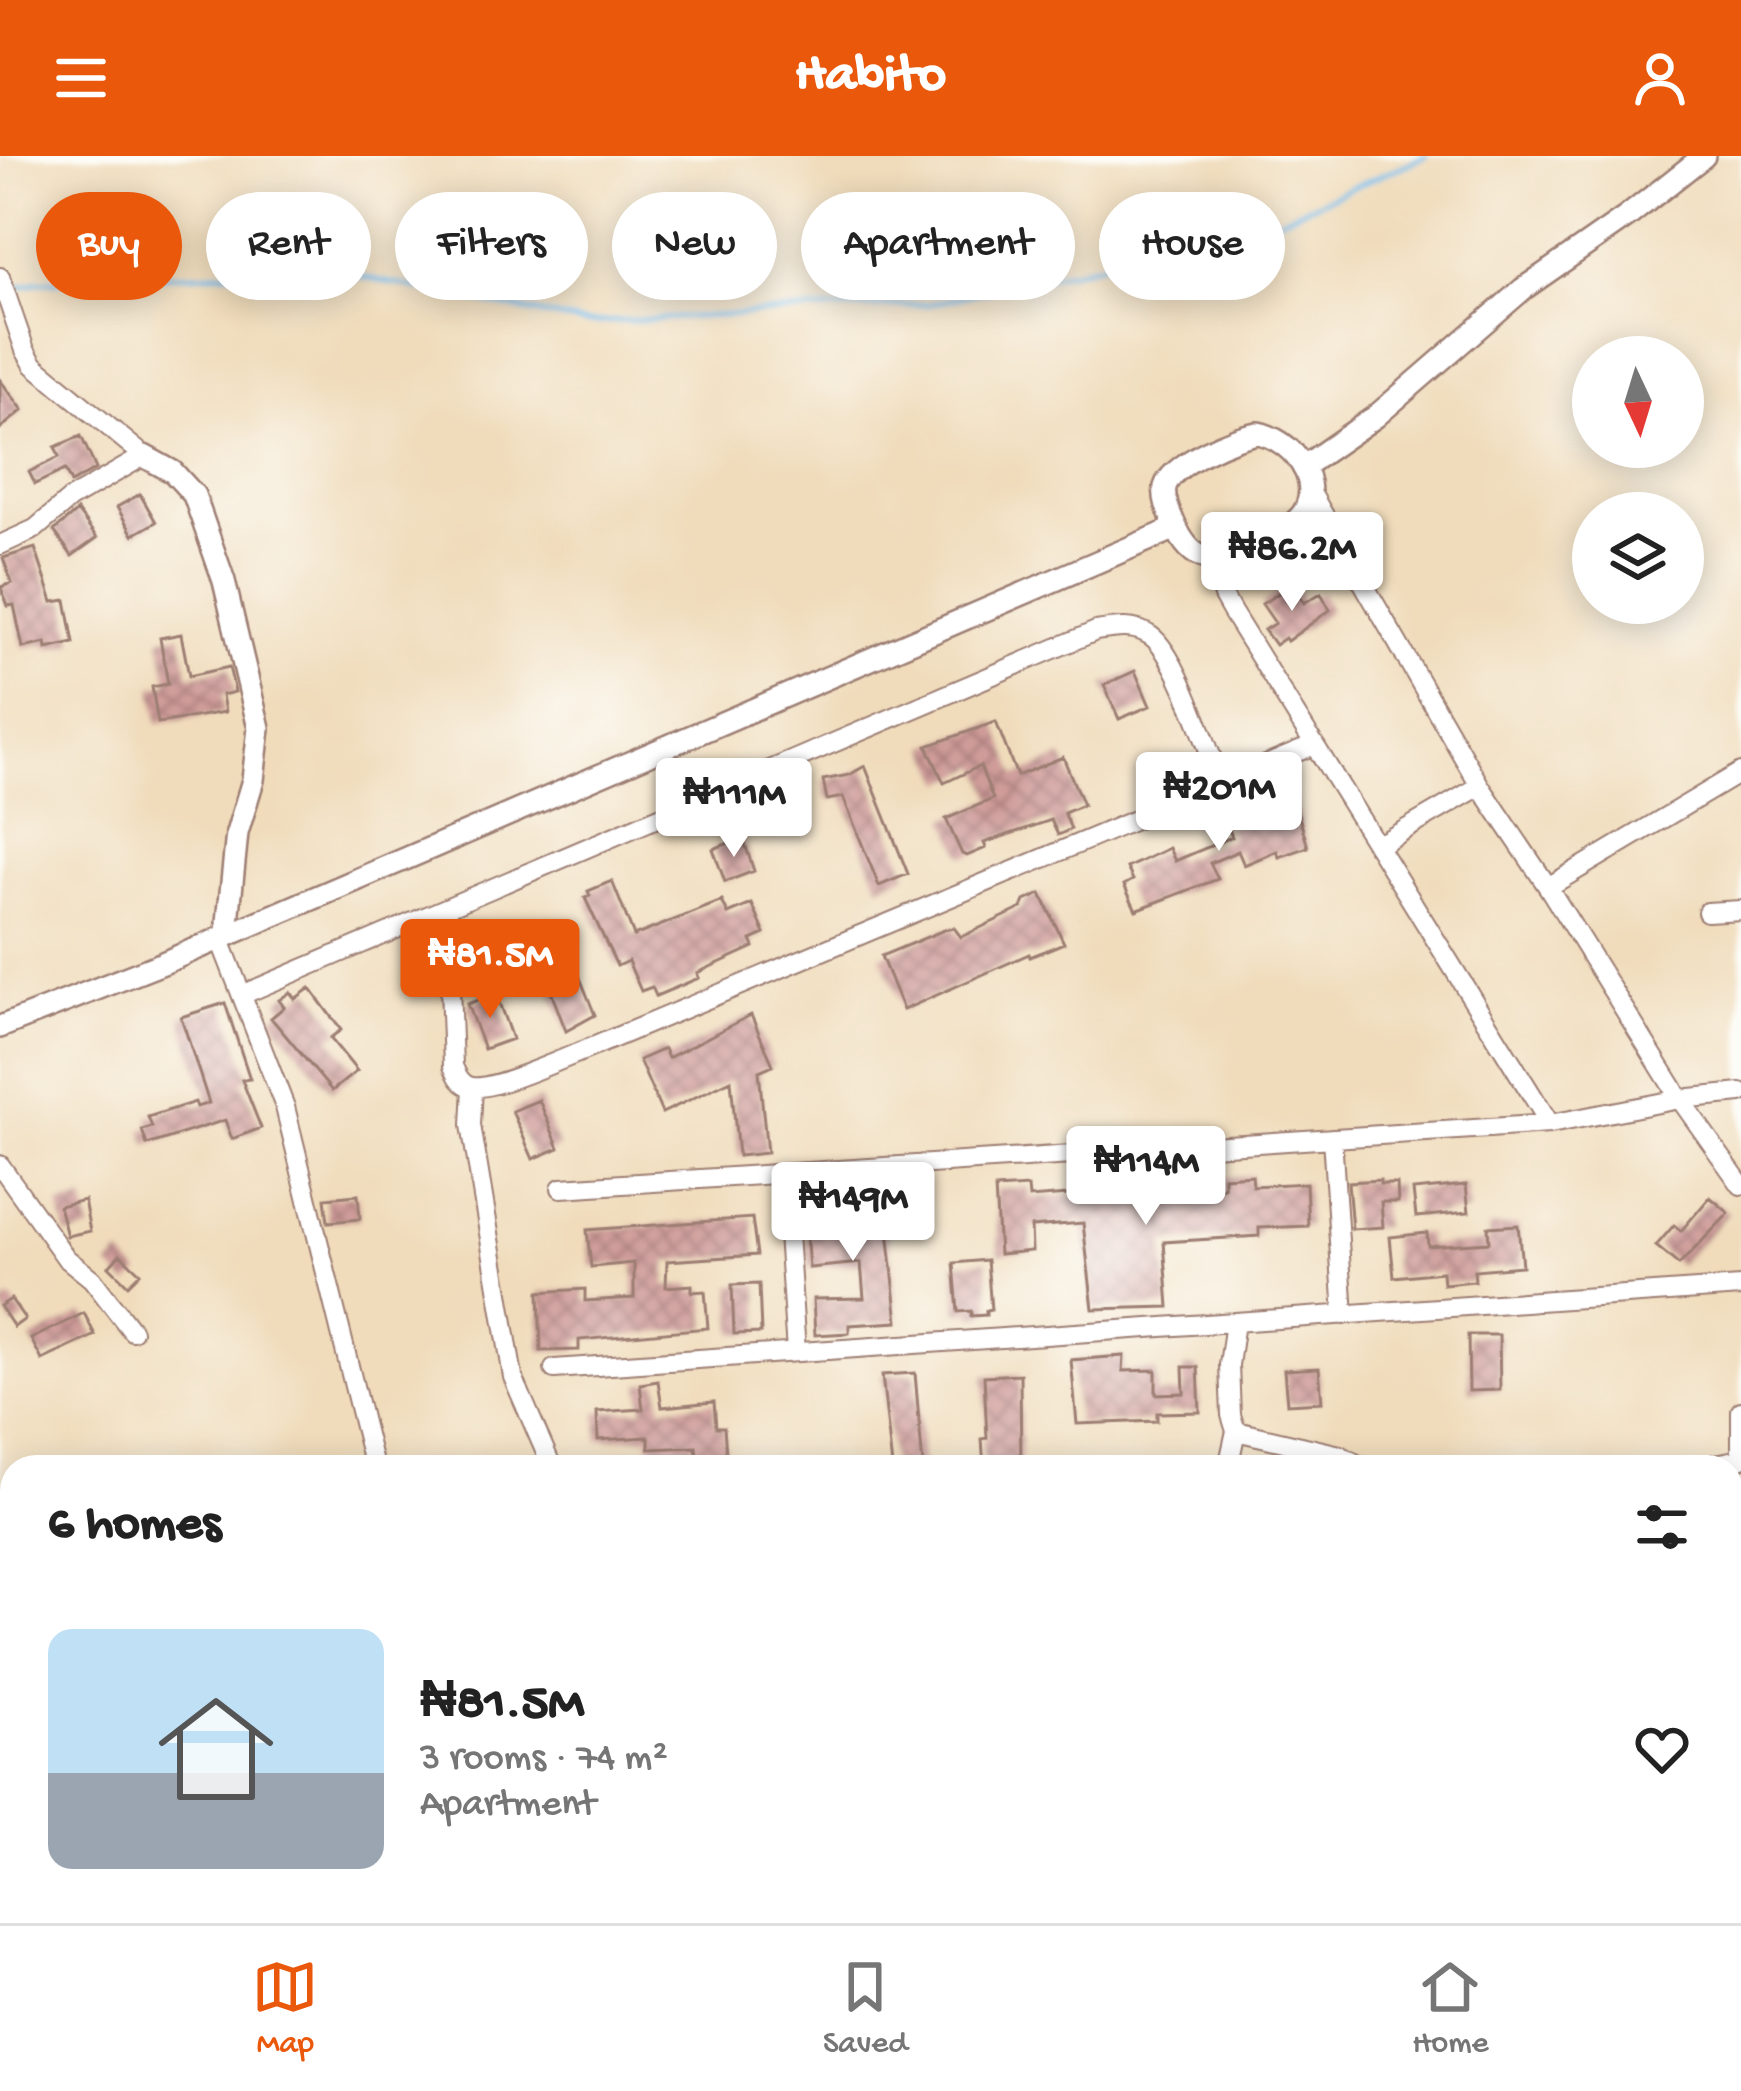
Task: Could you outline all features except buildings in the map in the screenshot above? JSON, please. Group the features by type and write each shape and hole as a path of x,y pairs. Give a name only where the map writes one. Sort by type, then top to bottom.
{"street":[{"path":"1304,467 1375,417 1523,289 1704,156"},
{"path":"0,277 34,365 144,457 173,472 194,495 224,580 259,728 253,781 237,833 223,935 285,1107 371,1455"},
{"path":"1310,491 1306,508 1293,526 1230,558 1213,560 1186,546 1164,494 1174,471 1237,436 1274,436 1288,446 1304,467 1310,491 1480,786 1680,1099 1741,1185"},
{"path":"0,545 34,529 70,499 144,457"},
{"path":"0,1027 163,964 1176,528"},
{"path":"1213,560 1223,596 1550,1124"},
{"path":"244,994 1096,631 1126,626 1152,636 1171,660 1221,782"},
{"path":"447,908 453,1066 460,1081 473,1087 494,1084 1313,745"},
{"path":"1548,886 1741,772"},
{"path":"1377,846 1480,786"},
{"path":"1707,912 1741,910"},
{"path":"473,1087 471,1125 513,1377 547,1455"},
{"path":"561,1189 1550,1124 1680,1099 1741,1093"},
{"path":"1332,1138 1344,1315"},
{"path":"0,1165 66,1258 92,1279 132,1331"},
{"path":"784,1174 796,1352"},
{"path":"554,1369 1741,1287"},
{"path":"1231,1455 1236,1431 1228,1365 1235,1322"},
{"path":"1741,1411 1741,1448"},
{"path":"1236,1431 1340,1455"}],"waterway":[{"path":"10,289 39,282 319,268 584,323 931,304 1260,227 1426,156"}]}
